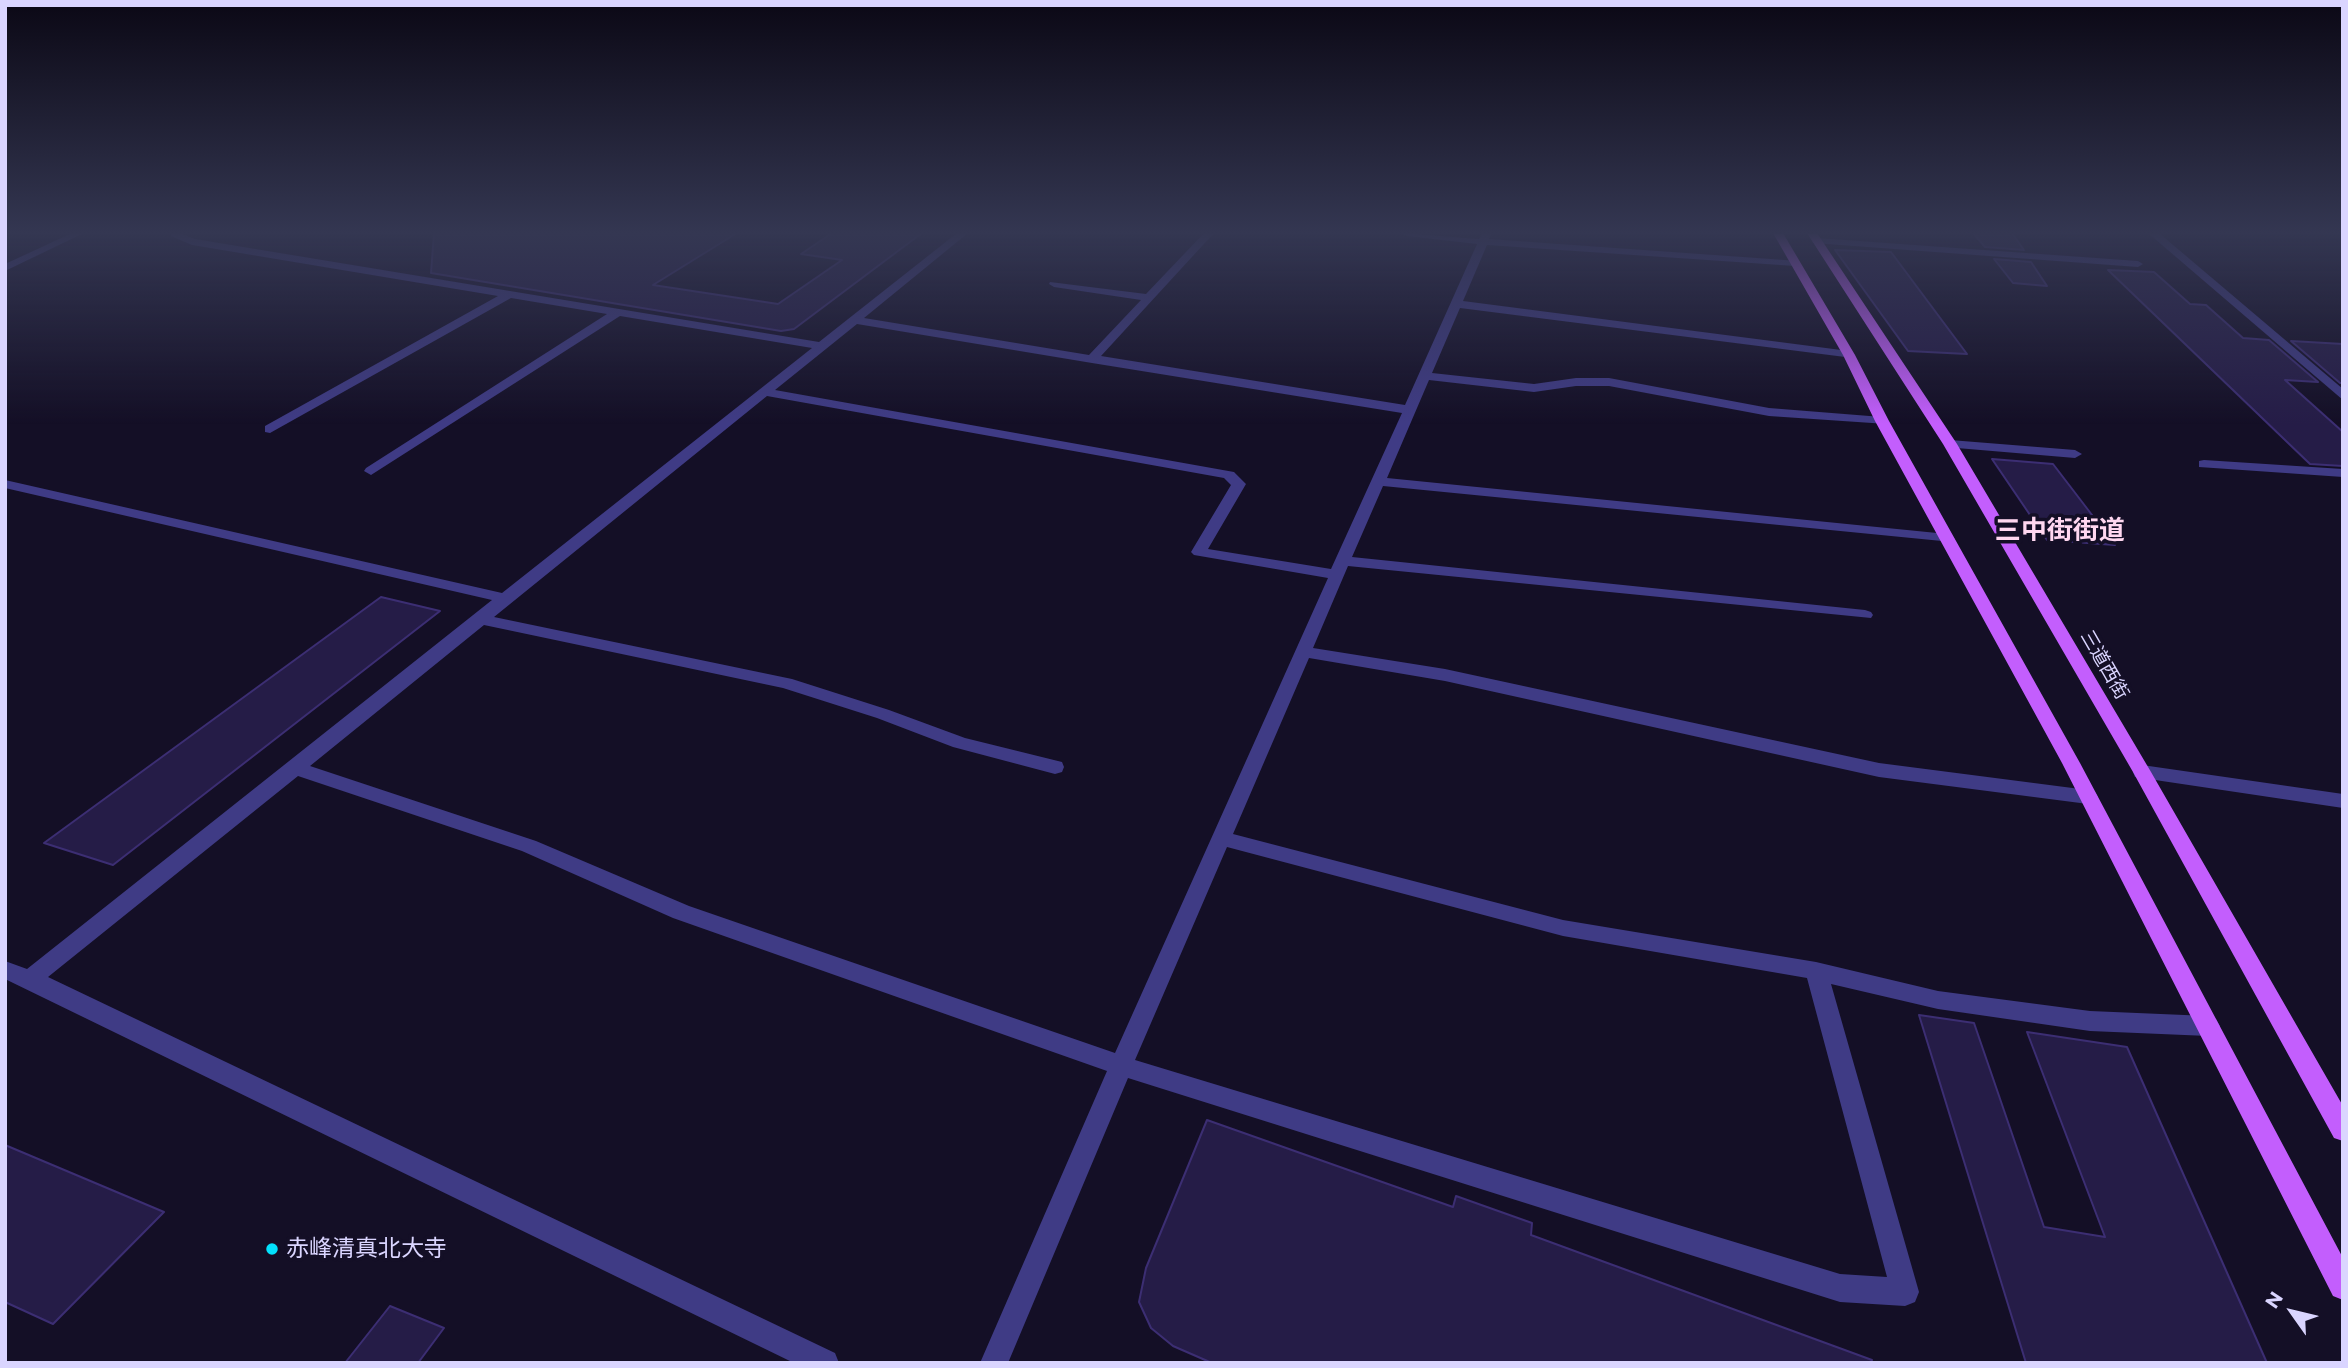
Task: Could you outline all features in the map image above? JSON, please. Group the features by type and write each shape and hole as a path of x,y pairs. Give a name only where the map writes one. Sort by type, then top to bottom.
{"main road":[{"path":"1815,297 2088,797 2343,1286"},
{"name":"三道西街","path":"1853,297 1950,444 2142,772 2343,1130"}],"street":[{"path":"270,429 504,297"},
{"path":"533,297 823,346"},
{"path":"30,979 883,297"},
{"path":"1141,297 1149,298"},
{"path":"994,1363 1121,1066 1461,297"},
{"path":"2227,297 2343,396"},
{"path":"1092,359 1149,298"},
{"path":"1458,304 1849,355"},
{"path":"370,471 618,312"},
{"path":"854,320 1409,410"},
{"path":"1425,376 1534,388 1576,382 1609,382 1769,412 1882,421"},
{"path":"765,393 1229,475 1239,484 1199,552 1340,568 1864,615"},
{"path":"1950,444 2075,454"},
{"path":"2204,464 2343,473"},
{"path":"1379,481 1947,539"},
{"path":"5,484 507,599"},
{"path":"481,619 786,683 883,714 960,743 1055,767"},
{"path":"1304,652 1445,675 1879,770 2088,797"},
{"path":"295,768 529,846 681,912 1121,1066 1840,1288 1905,1292 1816,971"},
{"path":"2142,772 2343,801"},
{"path":"1221,838 1563,928 1816,971 1938,1000 2090,1021 2208,1026"},
{"path":"5,970 30,979 825,1363"}],"building":[{"path":"575,297 731,297 778,304 788,297 837,297 794,329 781,331"},
{"path":"1869,297 1924,297 1967,354 1908,351"},
{"path":"2136,297 2182,297 2190,304 2206,305 2243,338 2269,340 2318,382 2285,380 2343,432 2343,466 2310,464"},
{"path":"2291,341 2343,344 2343,383 2340,383"},
{"path":"1992,459 2053,464 2115,545 2047,540"},
{"path":"381,597 440,611 113,865 44,843"},
{"path":"1919,1015 1974,1023 2044,1227 2105,1237 2027,1032 2127,1047 2267,1363 2026,1363"},
{"path":"1207,1120 1453,1207 1456,1196 1532,1223 1531,1235 1872,1360 1871,1363 1212,1363 1173,1346 1151,1328 1139,1302 1146,1268"},
{"path":"5,1145 164,1212 53,1324 5,1302"},
{"path":"390,1306 444,1328 418,1363 345,1363"}],"place":[{"name":"赤峰清真北大寺","path":"272,1249"}],"district":[{"name":"三中街街道","path":"2060,531"}]}
